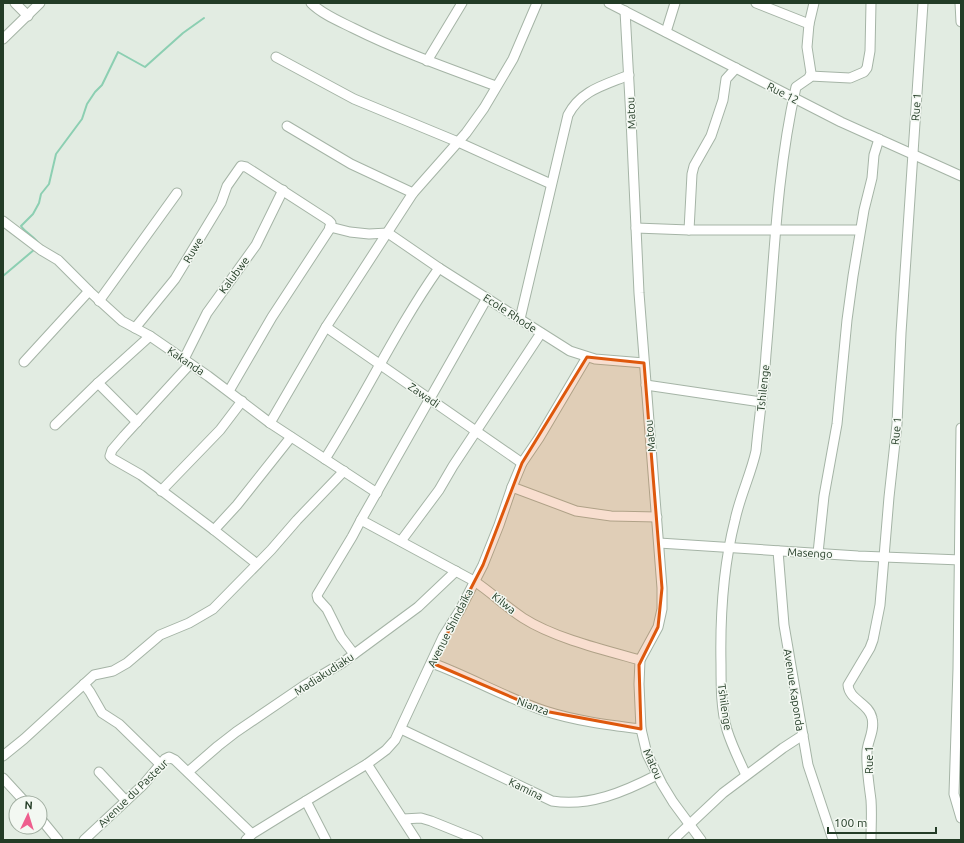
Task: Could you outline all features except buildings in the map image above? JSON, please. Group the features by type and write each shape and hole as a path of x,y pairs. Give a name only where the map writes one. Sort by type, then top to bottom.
{"street":[{"path":"15,3 28,16"},
{"path":"3,39 40,3"},
{"path":"311,3 317,8 373,38 427,61 496,86"},
{"path":"427,61 462,3"},
{"path":"270,423 326,327 413,193 475,123 513,59 537,3"},
{"name":"Rue 12","path":"609,3 794,98 961,176"},
{"path":"666,32 675,3"},
{"path":"756,3 809,24"},
{"path":"814,3 809,24 807,47 811,71 810,76 850,78 864,72 869,63 871,3"},
{"name":"Rue 1","path":"871,840 871,802 867,756 869,739 873,728 872,717 868,709 852,695 848,685 867,655 873,640 880,605 897,424 900,333 914,154 923,3"},
{"path":"960,3 961,22"},
{"name":"Matou","path":"625,11 644,363 662,588 660,619 655,634 640,660 639,691 641,730 647,754 657,775 673,802 701,840"},
{"path":"276,57 354,98 458,142 550,184"},
{"path":"689,230 692,174 694,166 711,136 723,100 726,79 736,68"},
{"path":"520,319 550,184 568,115 572,106 584,94 629,75"},
{"name":"Tshilenge","path":"746,775 730,740 724,715 722,698 721,613 729,547 741,497 756,451 784,156 796,87 810,76"},
{"path":"287,126 350,164 413,193"},
{"path":"818,553 824,496 837,424 847,320 860,230 870,185 874,155 879,139"},
{"name":"Ruwe","path":"135,328 175,279 221,203 227,186 241,166 246,167 283,190"},
{"path":"229,391 272,317 330,227 331,223 328,220 283,190"},
{"name":"Kalubwe","path":"161,490 141,475 113,459 110,456 112,450 187,362 207,313 256,246 283,190"},
{"path":"99,301 177,194"},
{"name":"Kakanda","path":"3,221 32,244 58,260 89,292 122,321 150,336 229,391 270,423 377,493"},
{"path":"330,227 350,232 369,234 388,233"},
{"path":"636,228 689,230 860,230"},
{"name":"Ecole Rhode","path":"388,233 439,268 570,351 588,357 612,361 644,363"},
{"path":"325,459 356,409 379,364 439,268"},
{"path":"24,362 89,292"},
{"path":"354,654 342,637 327,609 318,599 317,595 362,520 487,298"},
{"name":"Zawadi","path":"326,327 522,463"},
{"path":"401,541 439,490 541,333"},
{"path":"55,425 98,383 150,336"},
{"name":"Avenue Shindaïka","path":"249,837 367,764 391,744 400,729 443,637 460,610 483,566 522,463 539,438 588,357"},
{"path":"98,383 137,422"},
{"path":"646,385 761,402"},
{"path":"242,401 220,430 161,490 257,564"},
{"path":"961,428 960,560 954,794 961,818"},
{"path":"214,530 237,506 291,437"},
{"path":"3,756 97,673 113,671 127,663 160,635 194,620 213,609 344,471"},
{"path":"512,487 576,511 611,516 657,517"},
{"name":"Kilwa","path":"362,520 456,570 487,590 524,619 537,626 576,641 640,660"},
{"name":"Masengo","path":"659,543 884,557 960,560"},
{"name":"Avenue Kaponda","path":"673,840 723,793 783,748 803,735 784,625 778,551"},
{"name":"Madiakudiaku","path":"188,772 236,732 354,654 418,607 456,570"},
{"name":"Nianza","path":"432,663 501,695 544,711 588,722 641,730"},
{"path":"84,684 102,713 119,724 160,764"},
{"name":"Kamina","path":"400,729 552,801 574,803 597,800 623,791 657,775"},
{"path":"803,735 808,765 833,840"},
{"name":"Avenue du Pasteur","path":"84,840 143,786 160,764 167,758 172,758 188,772 249,837"},
{"path":"367,764 416,840"},
{"path":"99,772 126,801"},
{"path":"3,778 19,795"},
{"path":"306,801 326,840"},
{"path":"403,819 421,818 430,820 478,840"},
{"path":"48,828 58,840"}],"highlighted area":[{"path":"587,357 644,363 662,588 658,627 639,665 641,729 544,711 432,663 483,565 522,463"}],"waterway":[{"path":"39,244 21,226 33,214 39,203 41,194 49,184 56,154 82,119 87,104 102,85 118,52 145,67 183,33 204,18"},
{"path":"3,276 35,249"}]}
